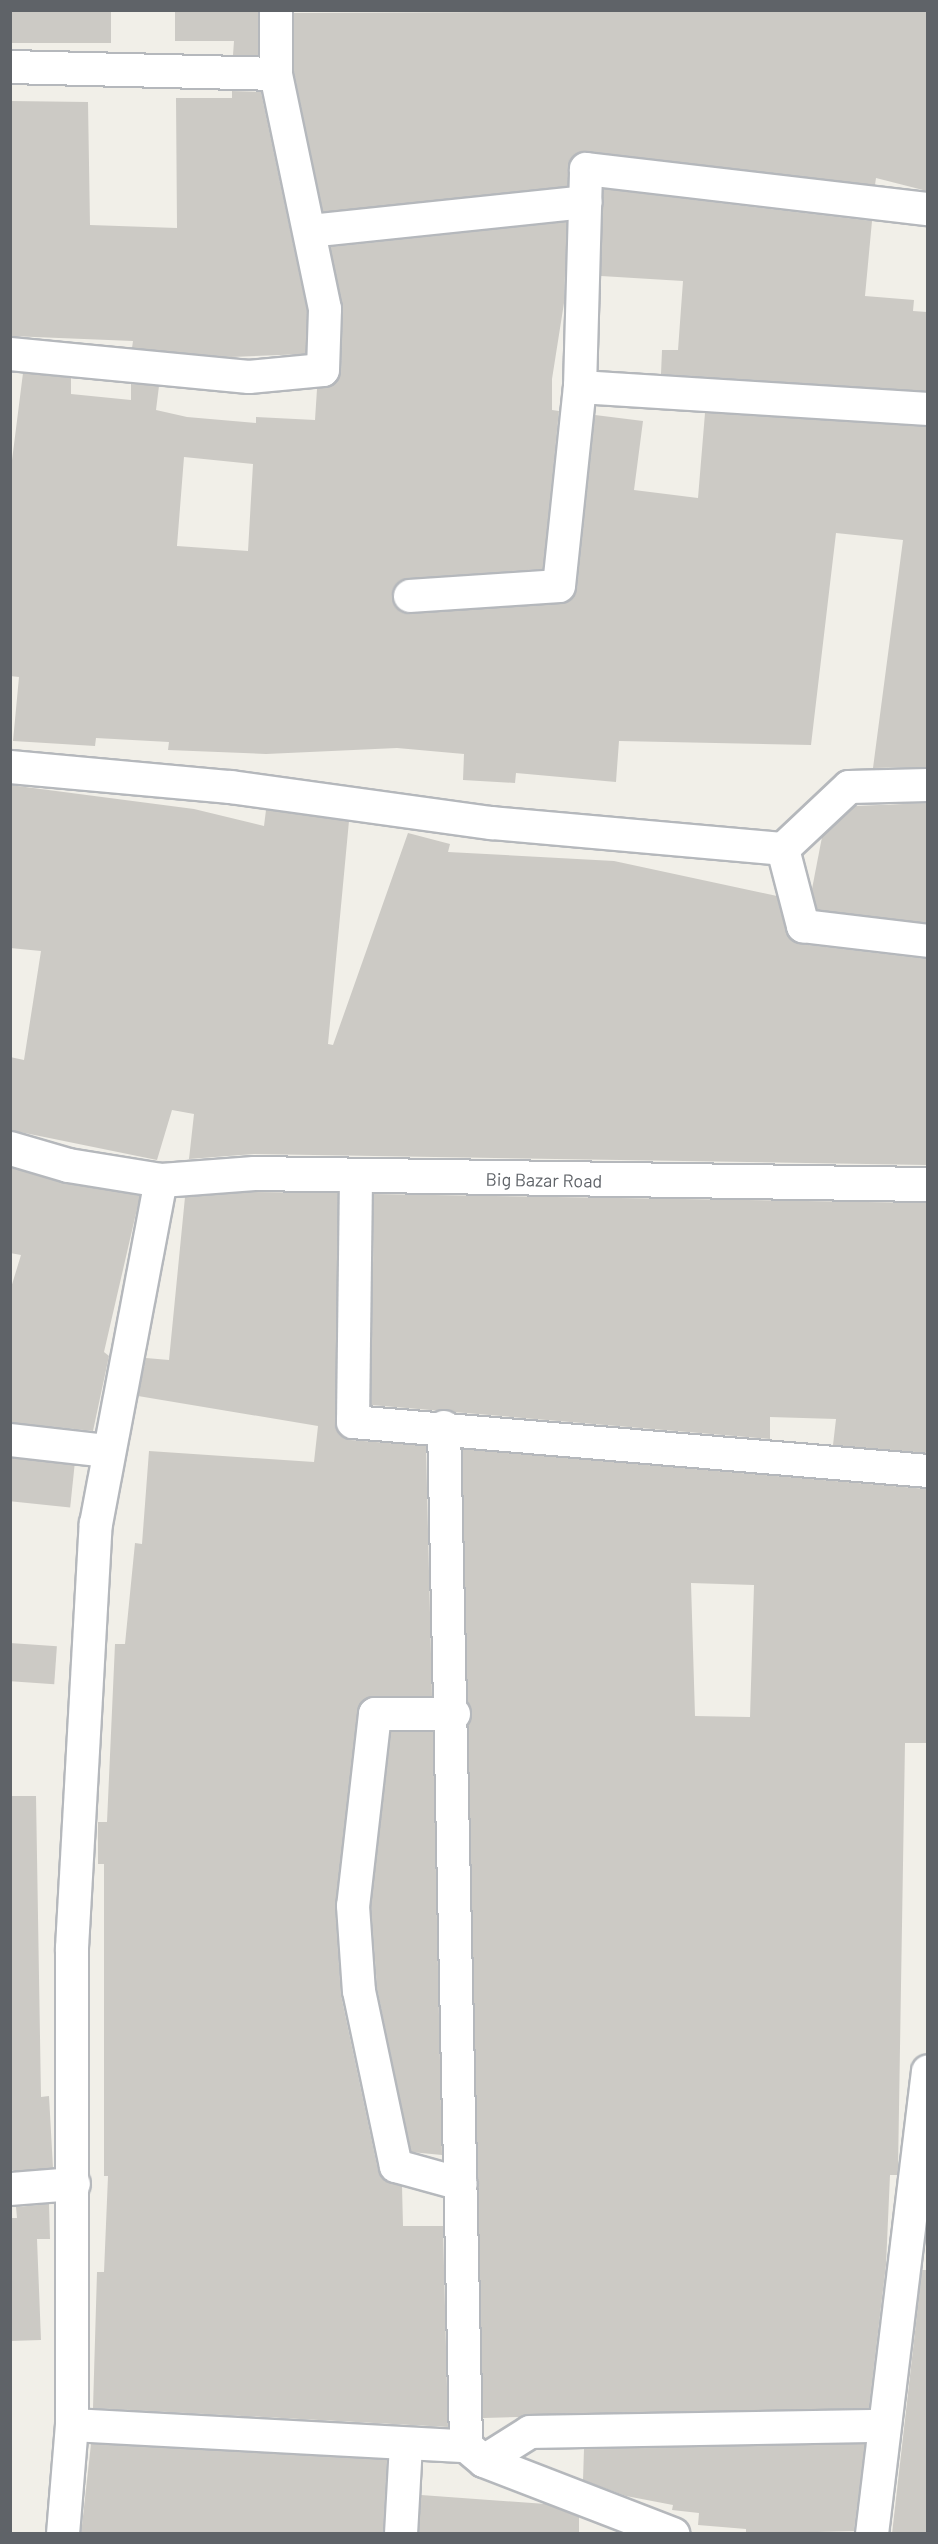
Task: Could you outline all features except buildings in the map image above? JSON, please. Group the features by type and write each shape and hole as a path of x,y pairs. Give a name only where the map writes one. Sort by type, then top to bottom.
{"street":[{"path":"10,354 249,377 323,370 325,309 276,74 276,10"},
{"path":"10,67 276,74"},
{"path":"410,596 559,586 580,387 586,169 927,210"},
{"path":"310,231 585,202"},
{"path":"580,387 927,409"},
{"path":"10,767 231,787 492,823 783,849 849,788 927,785"},
{"path":"783,849 803,926 927,941"},
{"name":"Big Bazar Road","path":"10,1148 68,1165 161,1180 254,1173 356,1177 927,1184"},
{"path":"356,1177 353,1422 444,1427 927,1470"},
{"path":"63,2534 72,2425 74,2184 72,1948 96,1524 107,1451 161,1180"},
{"path":"444,1427 454,1714 461,2184 475,2453"},
{"path":"10,1440 107,1451"},
{"path":"454,1714 375,1714 353,1906 358,1990 396,2166 461,2184"},
{"path":"872,2534 927,2071"},
{"path":"10,2189 74,2184"},
{"path":"72,2425 406,2445 475,2453 673,2534"},
{"path":"475,2453 530,2432 884,2426"},
{"path":"401,2534 406,2445"}]}
